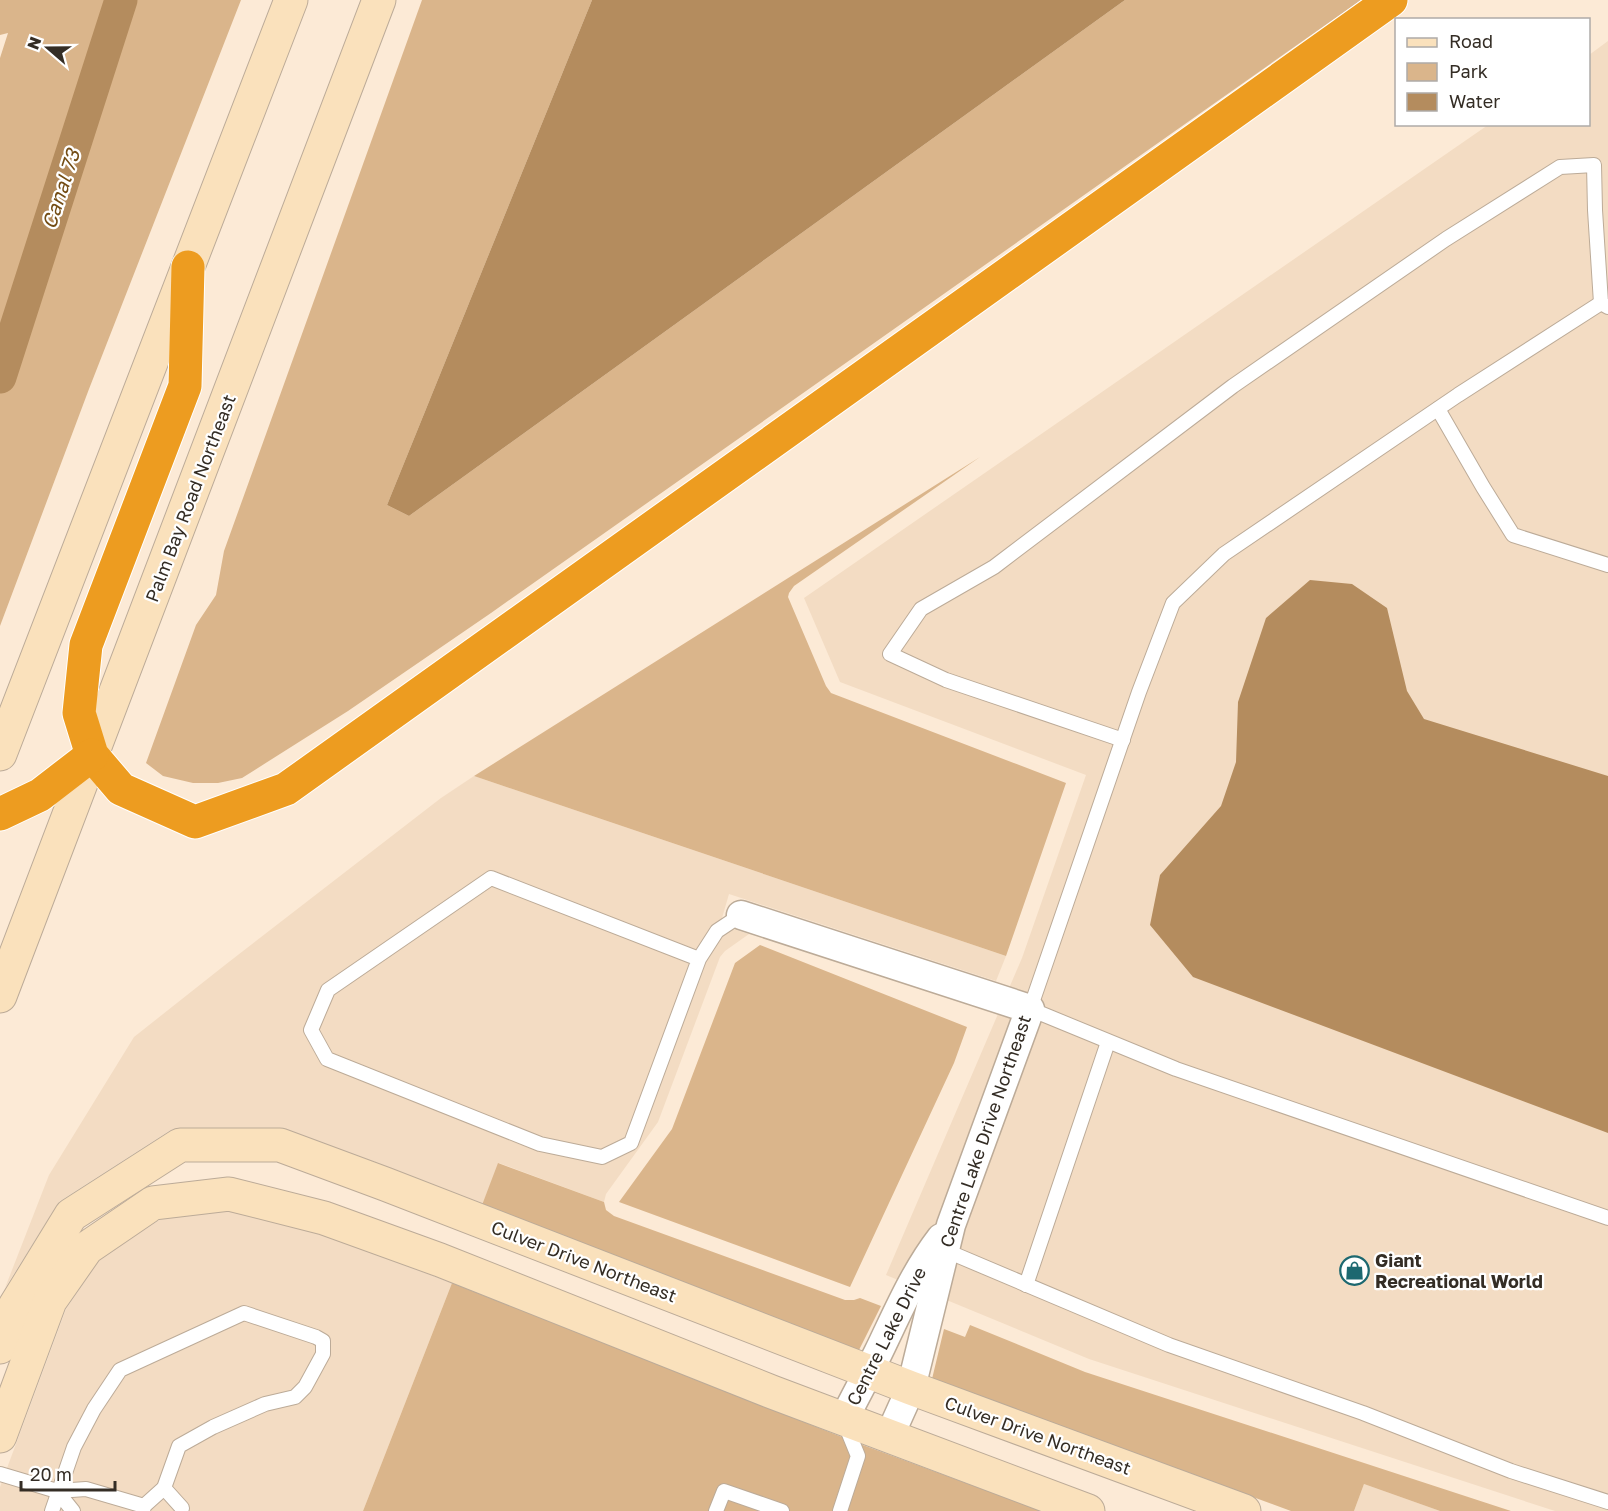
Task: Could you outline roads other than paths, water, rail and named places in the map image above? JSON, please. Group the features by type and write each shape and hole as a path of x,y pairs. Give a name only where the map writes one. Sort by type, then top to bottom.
{"highway":[{"path":"188,267 185,386 87,645 79,713 92,755 121,789 195,822 286,789 1391,0"},
{"path":"0,813 40,795 92,755"}],"street":[{"path":"0,754 291,0"},
{"name":"Palm Bay Road Northeast","path":"0,996 379,0"},
{"name":"Centre Lake Drive Northeast","path":"741,915 1030,1009 944,1240 911,1388 889,1437"},
{"name":"Culver Drive Northeast","path":"0,1347 15,1306 71,1215 180,1145 280,1146 385,1184 911,1388 1244,1511"},
{"path":"0,1436 50,1301 87,1248 153,1203 229,1194 324,1218 366,1233 889,1437 1088,1511"},
{"name":"Centre Lake Drive","path":"844,1419 906,1294 944,1240"}],"lane":[{"path":"1123,740 946,680 890,654 921,609 994,567 1233,386 1446,239 1560,166 1594,165 1595,210 1605,305 1438,409 1224,554 1173,603 1030,1009 1176,1069 1608,1218"},
{"path":"1438,409 1513,535 1608,565"},
{"path":"699,958 491,878 328,990 311,1030 327,1059 540,1144 602,1157 630,1143 699,958 717,931 741,915"},
{"path":"1026,1285 1108,1042"},
{"path":"944,1240 1026,1285 1169,1345 1363,1413 1511,1471 1608,1502"},
{"path":"0,1474 57,1491 86,1489 143,1508 164,1488 178,1446 213,1426 265,1404 296,1397 305,1388 323,1354 323,1341 244,1313 120,1370 94,1409 74,1447 57,1491 52,1511"},
{"path":"840,1511 858,1456 844,1419"},
{"path":"858,1456 889,1437"},
{"path":"164,1488 182,1508"},
{"path":"57,1491 73,1511"},
{"path":"716,1511 724,1491 782,1511"}],"water":[{"path":"592,0 1125,0 409,516 387,505"},
{"path":"1310,580 1352,584 1387,608 1407,691 1424,719 1608,776 1608,1133 1193,977 1150,925 1160,875 1221,806 1236,762 1238,702 1266,618"}],"waterway":[{"name":"Canal 73","path":"0,377 121,0"}],"place":[{"name":"Giant Recreational World","path":"1354,1270"}]}
